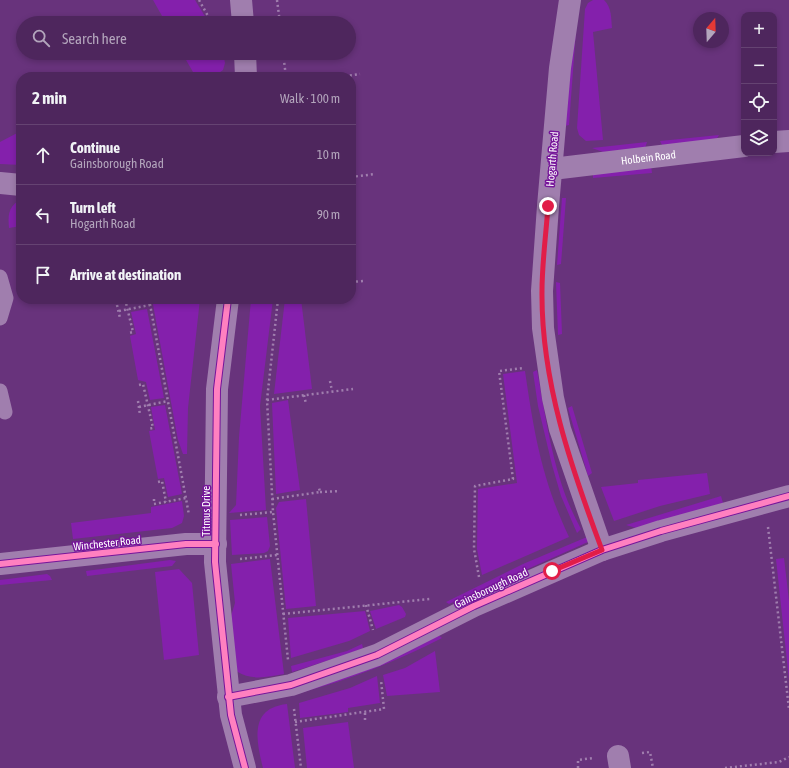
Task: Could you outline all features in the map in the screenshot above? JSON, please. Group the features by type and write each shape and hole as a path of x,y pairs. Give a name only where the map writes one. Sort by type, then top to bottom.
{"street":[{"path":"241,0 242,16"},
{"name":"Hogarth Road","path":"570,0 560,68 542,291 543,328 548,366 560,429 602,550"},
{"path":"245,60 246,72"},
{"path":"777,142 789,141"},
{"name":"Holbein Road","path":"552,170 741,146"},
{"name":"Titmus Drive","path":"227,304 217,389 216,562 228,697 231,715 245,768"},
{"name":"Gainsborough Road","path":"228,697 290,685 378,656 474,606 602,550 668,528 789,496"},
{"name":"Winchester Road","path":"0,564 186,544 216,544"}],"lane":[{"path":"0,277 6,298 0,318"},
{"path":"0,391 5,412"}],"path":[{"path":"199,0 208,16"},
{"path":"277,0 279,16"},
{"path":"284,60 285,72"},
{"path":"356,75 360,74"},
{"path":"356,176 375,174"},
{"path":"356,282 363,281"},
{"path":"126,304 133,332 129,333"},
{"path":"277,304 267,400 272,498 290,685 301,768"},
{"path":"117,305 120,318"},
{"path":"119,311 150,305 189,517 186,544"},
{"path":"479,583 474,549 475,486 513,480 499,371 548,366"},
{"path":"330,381 332,392"},
{"path":"139,385 143,384 153,428 148,429"},
{"path":"267,400 353,389"},
{"path":"304,395 306,404"},
{"path":"138,401 140,415"},
{"path":"139,407 168,401"},
{"path":"158,482 162,481 166,502"},
{"path":"319,488 320,492"},
{"path":"272,498 340,491"},
{"path":"154,499 154,504 186,498"},
{"path":"765,503 789,709"},
{"path":"283,614 437,599"},
{"path":"366,605 375,634"},
{"path":"295,722 384,709 380,672"},
{"path":"365,712 365,720"},
{"path":"725,768 779,762 789,756"},
{"path":"578,760 578,768"}],"shaded area":[{"path":"153,0 195,0 205,16 162,16"},
{"path":"593,0 604,0 607,3 611,13 612,28 593,32 603,140 586,141 579,135 577,128 585,9 588,3"},
{"path":"572,17 577,17 569,125 565,126"},
{"path":"186,60 224,60 223,70 220,72 193,72"},
{"path":"16,134 16,165 0,164 0,142"},
{"path":"719,135 716,140 662,145 660,141"},
{"path":"647,142 645,148 603,152 592,148"},
{"path":"651,166 652,173 593,178 593,173"},
{"path":"562,198 566,198 561,264 557,265"},
{"path":"16,203 16,227 9,228 10,209"},
{"path":"556,282 560,283 562,334 558,335"},
{"path":"153,304 199,304 188,408 187,454 183,454 178,440"},
{"path":"251,304 272,304 260,406 266,510 229,513 236,505 239,437"},
{"path":"284,304 302,304 312,389 274,394"},
{"path":"147,309 164,398 150,400 146,382 138,380 130,336 136,334 131,312"},
{"path":"537,370 548,431 558,472 564,492 581,529 577,533 561,496 552,465 538,406 533,372"},
{"path":"525,371 540,456 552,496 569,537 482,575 477,549 478,489 517,483 503,374"},
{"path":"288,400 300,490 276,494 272,403"},
{"path":"165,405 182,494 168,497 164,478 158,479 149,431 155,430 151,407"},
{"path":"572,406 592,473 588,476 568,408"},
{"path":"707,473 710,494 660,506 614,521 601,487 638,483 638,480"},
{"path":"721,496 723,503 636,528 626,525"},
{"path":"306,499 316,606 286,609 276,508 279,502"},
{"path":"182,501 184,516 182,523 172,528 73,539 71,523 151,513 151,507"},
{"path":"267,517 270,546 268,551 264,553 232,555 230,520"},
{"path":"587,537 588,542 449,604 446,602 523,564"},
{"path":"784,558 789,601 789,680 776,559"},
{"path":"270,559 284,674 253,677 236,671 231,616 235,603 231,564"},
{"path":"170,560 176,561 172,566 87,576 86,571"},
{"path":"179,569 192,583 199,655 164,660 155,572"},
{"path":"47,574 52,580 0,585 0,580"},
{"path":"399,605 406,614 405,617 376,629 370,611"},
{"path":"365,611 370,631 349,641 291,658 288,618"},
{"path":"437,634 442,638 407,655 355,676 300,693 299,690"},
{"path":"362,644 363,648 348,654 292,672 291,666 347,651"},
{"path":"435,651 440,692 387,696 383,675 405,668"},
{"path":"377,676 380,703 348,708 348,712 300,718 299,703 350,688"},
{"path":"287,704 295,768 263,768 257,736 261,719 266,712 275,707"},
{"path":"348,722 354,768 307,768 303,728"}],"cycle path":[{"path":"227,304 217,389 215,562 231,715 245,768"},
{"path":"228,697 291,685 377,655 474,606 602,550 661,531 789,496"},
{"path":"0,564 186,544 216,544"}],"route":[{"path":"548,206 542,291 543,328 553,398 560,429 572,467 602,550 552,571"}]}
